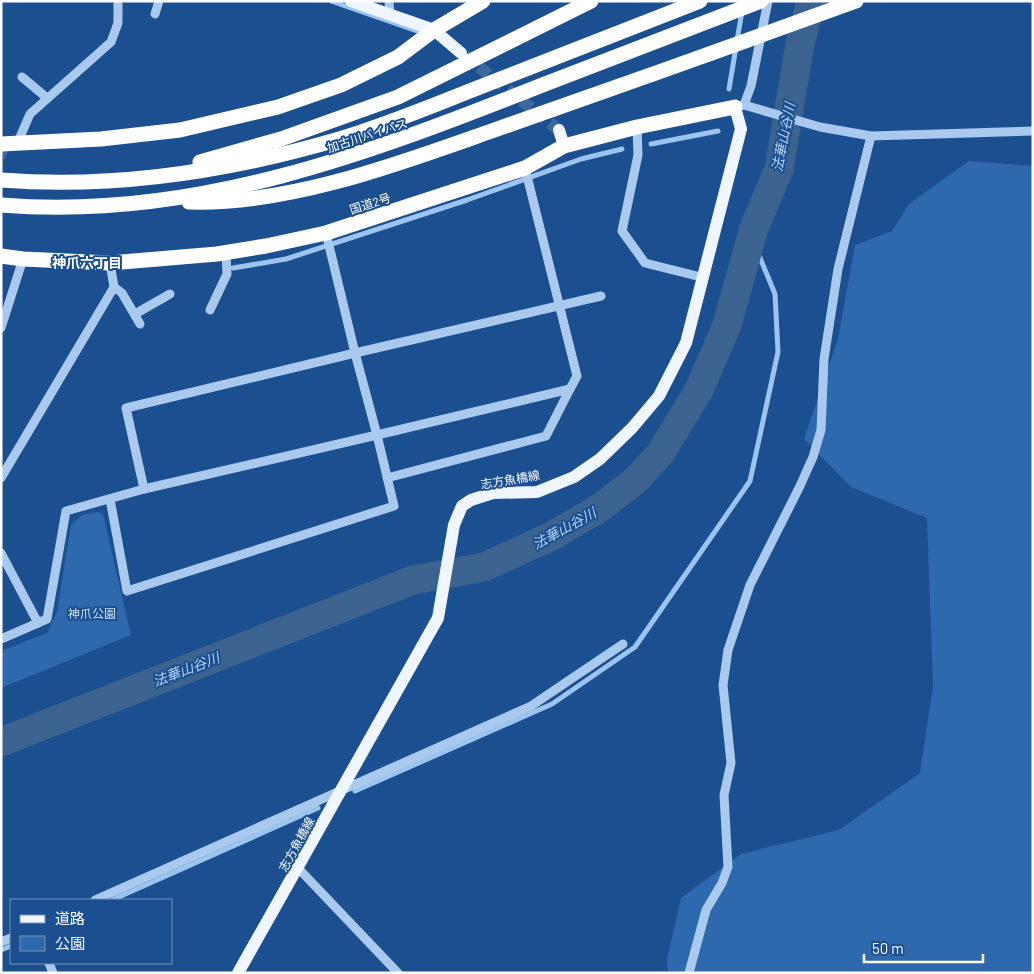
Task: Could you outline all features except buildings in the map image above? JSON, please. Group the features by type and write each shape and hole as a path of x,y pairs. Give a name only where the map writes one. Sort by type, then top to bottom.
{"highway":[{"path":"1,144 101,139 180,130 278,107 349,81 398,57 434,30 483,1"},
{"path":"143,178 281,139 398,97 590,1"},
{"name":"加古川バイパス","path":"1,180 41,184 143,178 238,164 338,140 432,106 700,1"},
{"name":"加古川バイパス","path":"1,205 74,208 161,201 278,179 412,137 761,1"},
{"path":"161,201 215,203 290,191 381,170 856,1"},
{"name":"国道2号","path":"1,256 23,259 110,263 226,253 326,237 526,172 564,146 637,134 740,106"}],"main road":[{"path":"351,1 434,30 462,53"},
{"name":"志方魚橋線","path":"238,973 438,618 454,525 462,506 471,500 493,493 537,492 574,477 600,459 632,428 659,396 686,343 701,277 742,129 740,106"},
{"path":"559,130 564,146"}],"street":[{"path":"17,144 30,114 111,42 118,24 118,1"},
{"path":"155,14 159,1"},
{"path":"389,1 390,15"},
{"path":"768,1 751,86 740,106 756,108 820,127 871,136 1033,131"},
{"path":"22,77 47,98"},
{"path":"637,134 638,155 622,231 646,263 701,277"},
{"path":"688,973 706,910 722,883 728,867 724,795 731,764 723,685 728,650 750,585 803,480 813,457 821,430 824,359 838,268 871,136"},
{"path":"387,478 546,436 577,376 526,172"},
{"path":"110,499 127,591 394,506 326,237"},
{"path":"210,310 228,270 226,253"},
{"path":"1,328 23,259"},
{"path":"1,478 114,288 110,263"},
{"path":"114,288 122,293 140,324"},
{"path":"135,314 170,294"},
{"path":"144,489 126,408 560,304 601,296"},
{"path":"1,638 47,619 66,511 144,489 570,389"},
{"path":"1,553 38,624"},
{"path":"97,899 343,788 531,706 622,644"},
{"path":"298,868 398,973"}],"green space":[{"path":"969,161 1033,166 1033,973 668,973 667,959 681,898 741,854 839,830 920,773 933,686 927,518 851,487 804,439 838,339 855,245 892,231 909,204"},
{"name":"神爪公園","path":"97,512 103,514 131,635 1,688 1,651 47,633 57,612 71,525 82,515"}],"waterway":[{"path":"331,1 420,32"},
{"name":"法華山谷川","path":"1,742 413,580 484,567 550,537 598,509 635,481 660,454 699,390 727,325 754,228 779,169 800,44 811,1"},
{"path":"729,89 742,11"},
{"path":"651,144 718,131"},
{"path":"233,268 286,259 467,200 581,159 622,149"},
{"path":"355,791 552,704 635,647 750,481 778,352 775,294 751,236"},
{"path":"114,899 318,808"},
{"path":"1,950 10,946"}],"tunnel":[{"path":"465,56 559,130"},
{"path":"1,158 6,144"}],"district":[{"name":"神爪六丁目","path":"87,262"}]}
